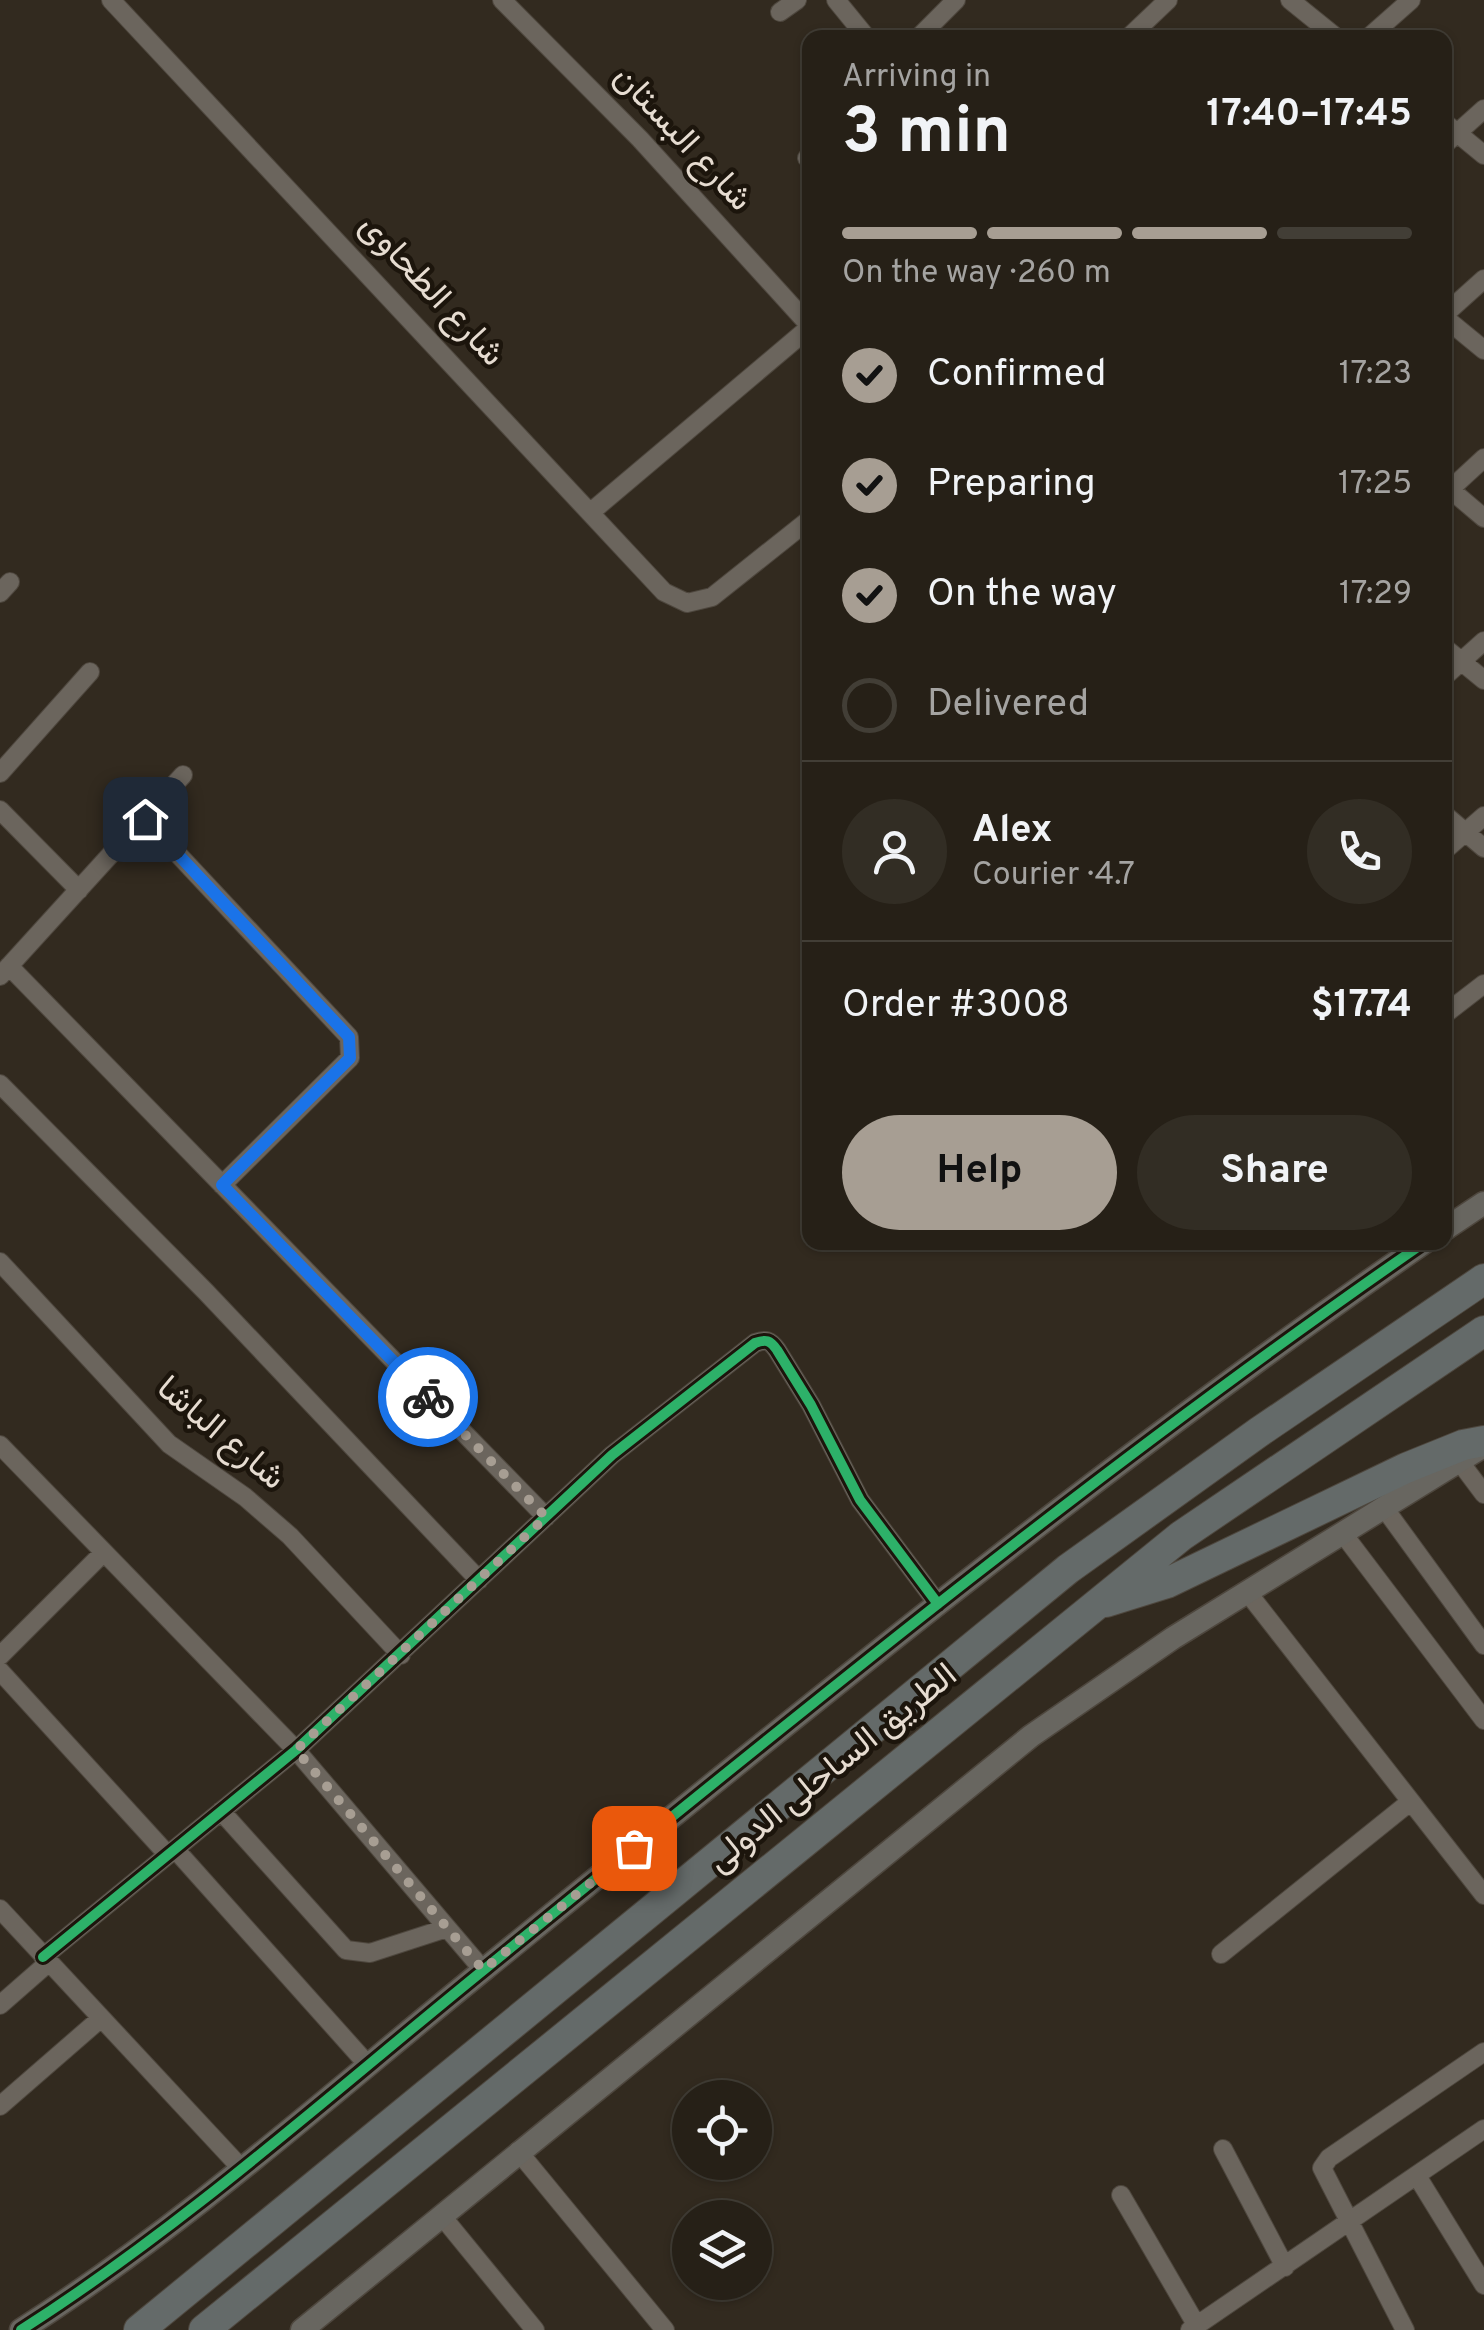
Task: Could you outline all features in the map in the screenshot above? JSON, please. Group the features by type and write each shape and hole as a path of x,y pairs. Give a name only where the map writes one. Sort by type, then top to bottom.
{"highway":[{"name":"الطريق الساحلى الدولى","path":"140,2330 1068,1569 1258,1432 1484,1279"},
{"name":"الطريق الساحلى الدولى","path":"204,2330 1195,1526 1484,1331"},
{"path":"1094,1605 1168,1584 1406,1468 1462,1446 1484,1443"}],"street":[{"name":"شارع الطحاوى","path":"111,0 675,600 687,603 712,598 802,525"},
{"name":"شارع البستان","path":"502,0 640,139 802,317"},
{"path":"780,12 797,0"},
{"path":"836,0 860,30"},
{"path":"926,30 956,0"},
{"path":"1136,30 1168,0"},
{"path":"1290,0 1327,30"},
{"path":"1377,30 1411,0"},
{"path":"1452,131 1484,109"},
{"path":"1452,135 1484,155"},
{"path":"1452,310 1484,280"},
{"path":"1452,322 1484,350"},
{"path":"591,512 802,333"},
{"path":"1452,485 1484,458"},
{"path":"1452,493 1484,518"},
{"path":"1452,670 1484,642"},
{"path":"1452,654 1484,680"},
{"path":"0,773 90,672"},
{"path":"184,775 5,971 222,1185 546,1517"},
{"path":"0,810 79,890"},
{"path":"1452,844 1484,816"},
{"path":"145,819 352,1044 350,1058 222,1185"},
{"path":"1452,821 1484,848"},
{"path":"1452,1009 1484,984"},
{"path":"0,1084 180,1265 480,1580"},
{"path":"1452,1219 1484,1203"},
{"path":"22,2330 118,2265 242,2168 938,1604 1226,1382 1414,1250"},
{"name":"شارع الباشا","path":"0,1262 169,1444 246,1496 401,1655"},
{"path":"0,2006 46,1960 296,1750 546,1517 682,1398 764,1340 772,1342 795,1376 860,1500 938,1604"},
{"path":"316,2325 518,2151 1031,1736 1116,1676 1385,1510 1484,1443"},
{"path":"0,1445 296,1750 483,1970"},
{"path":"1460,1462 1484,1494"},
{"path":"1385,1510 1484,1644"},
{"path":"1344,1535 1484,1720"},
{"path":"0,1656 104,1552"},
{"path":"1248,1594 1484,1895"},
{"path":"0,1671 368,2065"},
{"path":"1221,1954 1410,1802"},
{"path":"221,1811 346,1950 370,1953 447,1928"},
{"path":"0,1909 242,2168"},
{"path":"0,2106 100,2019"},
{"path":"1406,2330 1322,2174 1324,2162 1484,2052"},
{"path":"1121,2195 1194,2328 1484,2129"},
{"path":"1222,2149 1285,2267"},
{"path":"518,2151 665,2330"},
{"path":"1417,2176 1484,2286"},
{"path":"441,2215 535,2330"}],"cycle path":[{"path":"21,2330 201,2201 948,1596 1184,1415 1414,1250"},
{"path":"43,1957 296,1750 612,1455 755,1343 768,1341 777,1350 811,1405 860,1500 938,1604"}],"way so far":[{"path":"428,1397 546,1517 296,1750 483,1970 634,1848"}],"route":[{"path":"145,819 352,1044 350,1058 222,1185 428,1397"}]}
